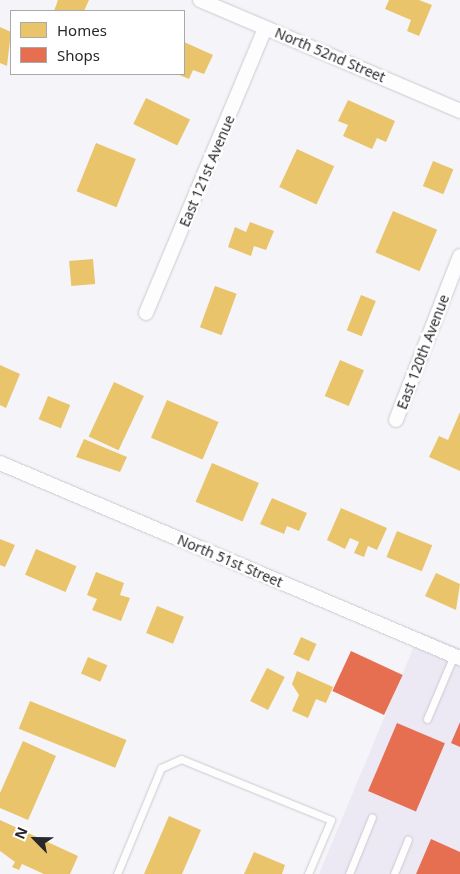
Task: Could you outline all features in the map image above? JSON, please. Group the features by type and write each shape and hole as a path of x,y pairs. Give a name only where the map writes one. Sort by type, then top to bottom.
{"street":[{"name":"North 52nd Street","path":"200,0 460,111"},
{"name":"East 121st Avenue","path":"146,313 265,28"},
{"name":"East 120th Avenue","path":"396,420 460,256"},
{"name":"North 51st Street","path":"0,463 457,657"}],"lane":[{"path":"427,719 457,657"},
{"path":"117,874 161,768 182,760 331,820 308,874"},
{"path":"349,874 372,817"},
{"path":"394,874 408,840"}],"shaded area":[{"path":"420,632 460,648 460,874 319,874"}],"building: Homes":[{"path":"58,0 89,0 84,10 54,10"},
{"path":"389,0 419,0 432,5 419,36 407,31 411,20 385,9"},
{"path":"0,27 10,32 10,40 7,66 0,63"},
{"path":"185,42 213,55 204,74 193,70 189,79 179,75 185,75"},
{"path":"146,98 190,119 177,146 133,124"},
{"path":"348,100 395,121 386,142 377,138 372,149 343,136 348,125 338,121"},
{"path":"96,143 136,159 116,207 77,191"},
{"path":"297,149 334,166 316,204 279,187"},
{"path":"433,161 453,169 443,194 423,186"},
{"path":"393,211 437,230 420,271 375,252"},
{"path":"250,222 274,231 266,250 254,246 251,256 228,247 235,227 246,232"},
{"path":"93,259 95,284 71,286 69,261"},
{"path":"215,286 237,294 222,335 200,327"},
{"path":"361,295 376,301 362,336 347,330"},
{"path":"340,360 364,370 349,406 325,396"},
{"path":"0,365 20,374 6,408 0,405"},
{"path":"114,382 144,396 119,450 89,436"},
{"path":"48,396 70,405 61,428 39,419"},
{"path":"167,400 219,422 203,460 151,438"},
{"path":"460,412 460,471 429,457 439,436 448,440"},
{"path":"84,439 127,457 120,472 76,457"},
{"path":"212,463 259,483 243,522 196,502"},
{"path":"272,498 307,513 299,531 287,526 284,534 260,524"},
{"path":"341,508 387,528 377,550 368,546 364,557 354,553 359,542 350,538 345,549 327,540"},
{"path":"397,531 432,545 422,571 387,557"},
{"path":"0,539 15,545 5,567 0,565"},
{"path":"36,549 77,566 66,592 25,575"},
{"path":"96,572 124,583 120,595 130,598 121,621 92,610 97,599 87,595"},
{"path":"436,573 460,584 456,610 425,596"},
{"path":"157,606 184,617 173,644 146,633"},
{"path":"301,637 317,644 309,661 293,654"},
{"path":"88,657 107,665 100,682 81,674"},
{"path":"267,668 285,677 268,710 250,701"},
{"path":"297,671 333,687 326,703 316,699 308,718 292,711 299,695 292,684"},
{"path":"30,701 126,740 115,768 19,729"},
{"path":"23,741 56,756 28,820 0,808 0,793"},
{"path":"169,816 201,830 182,874 144,874"},
{"path":"0,820 78,856 70,874 44,874 22,864 19,870 12,867 15,862 0,851"},
{"path":"254,852 285,865 282,874 244,874"}],"building: Shops":[{"path":"351,651 403,675 384,715 332,691"},
{"path":"460,722 460,747 451,743"},
{"path":"397,723 445,743 416,811 368,791"},
{"path":"431,839 460,852 460,874 416,874"}]}
